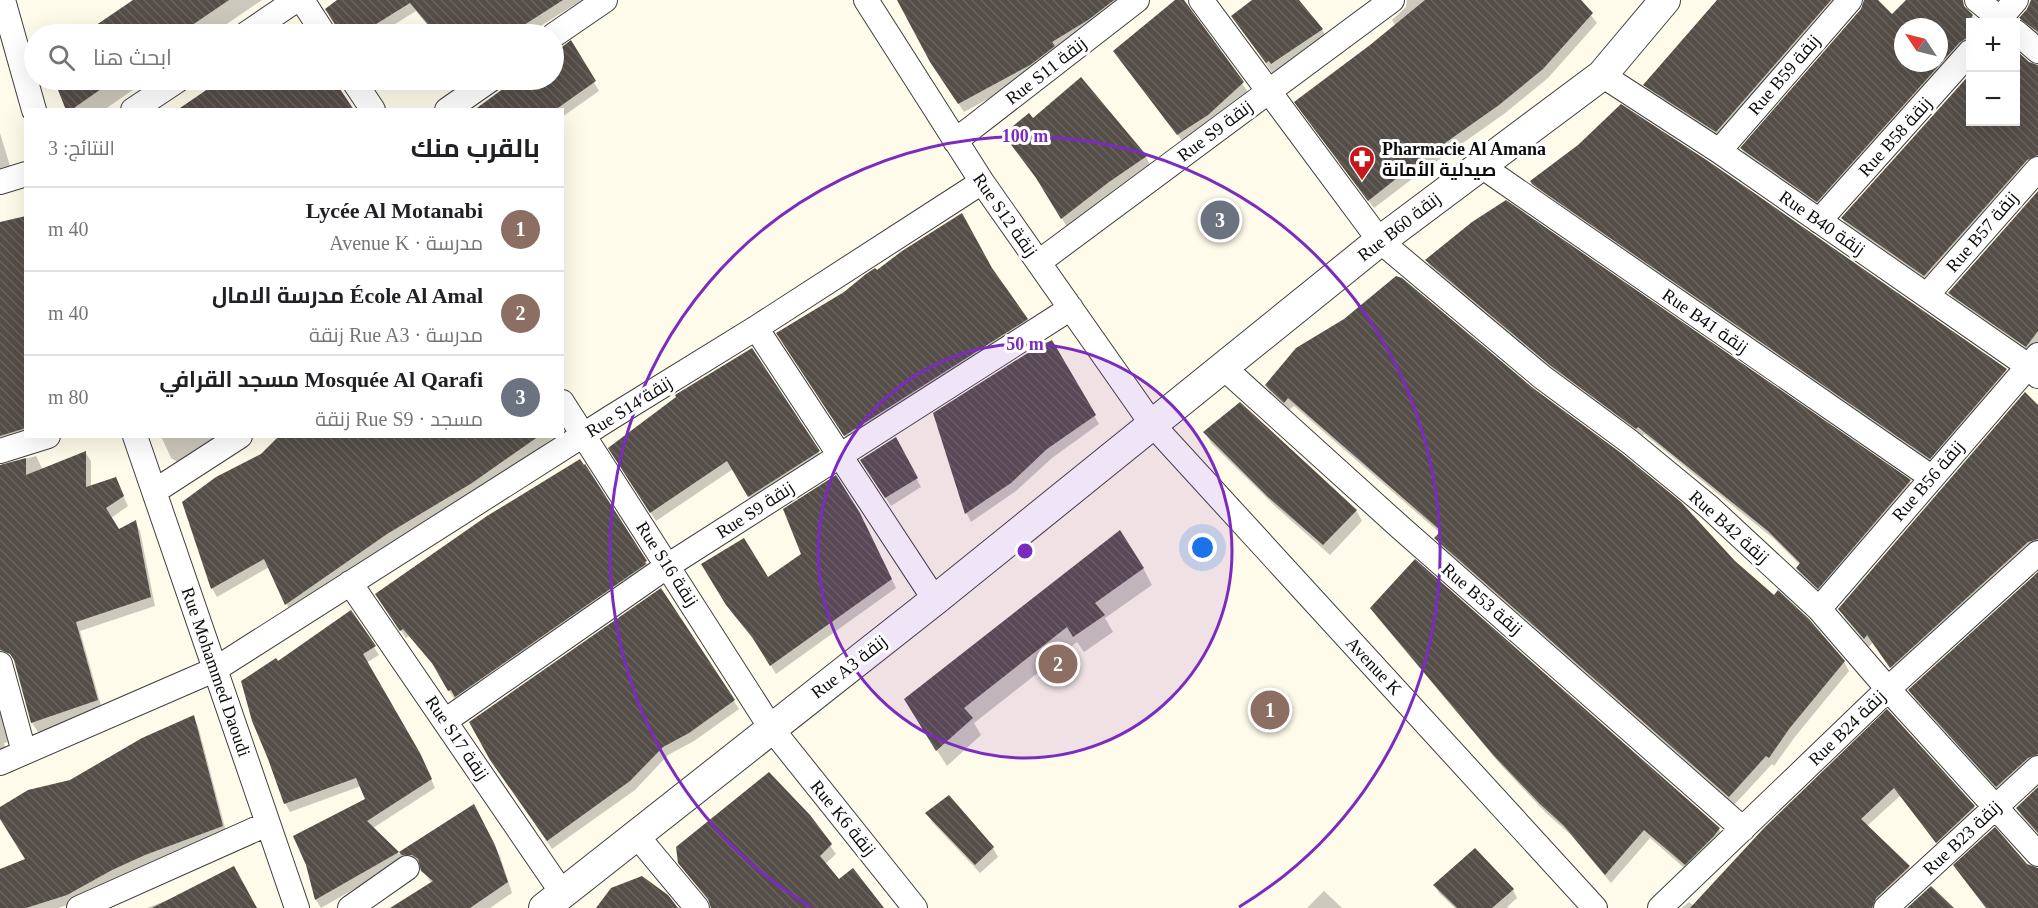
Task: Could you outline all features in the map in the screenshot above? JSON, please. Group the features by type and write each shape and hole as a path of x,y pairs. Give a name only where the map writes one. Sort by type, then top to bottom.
{"street":[{"path":"3,0 24,75"},
{"path":"261,24 296,0"},
{"path":"302,0 318,24"},
{"path":"564,28 605,0"},
{"name":"Rue S12 زنقة","path":"866,0 982,183 1152,424"},
{"name":"Rue S11 زنقة","path":"955,141 1137,0"},
{"name":"Rue B42 زنقة","path":"1201,0 1267,92 1380,241 1542,377 1630,442 1709,507 1819,609 1888,689 2038,854"},
{"name":"Rue S9 زنقة","path":"1039,262 1267,92 1364,8 1392,0"},
{"name":"Rue B60 زنقة","path":"1152,424 1380,241 1602,75 1665,0"},
{"name":"Rue B59 زنقة","path":"1719,151 1850,0"},
{"path":"1977,0 1997,18"},
{"path":"2007,18 2016,0"},
{"path":"2020,37 2038,51"},
{"name":"Rue B58 زنقة","path":"1819,221 1966,58"},
{"name":"Rue B40 زنقة","path":"1602,75 1719,151 1927,295 2035,366"},
{"path":"28,90 33,108"},
{"path":"136,108 163,90"},
{"path":"360,90 372,108"},
{"path":"450,108 476,90"},
{"name":"Rue B41 زنقة","path":"1480,165 1931,477"},
{"name":"Rue B57 زنقة","path":"1927,295 2038,169"},
{"path":"0,182 24,175"},
{"name":"Rue S14 زنقة","path":"0,763 214,670 982,183"},
{"name":"Rue S9 زنقة","path":"445,721 669,565 1071,308"},
{"path":"756,328 934,600"},
{"name":"Rue B56 زنقة","path":"1819,609 1931,477 2035,366"},
{"name":"Rue B53 زنقة","path":"1223,367 1401,528 1743,829"},
{"name":"Rue S16 زنقة","path":"564,405 669,565 771,728"},
{"name":"Rue A3 زنقة","path":"553,901 934,600 1152,424"},
{"name":"Avenue K","path":"1152,424 1595,908"},
{"path":"0,451 42,438"},
{"name":"Rue Mohammed Daoudi","path":"136,438 297,908"},
{"path":"155,491 237,438"},
{"name":"Rue B24 زنقة","path":"1660,908 1888,689 2038,553"},
{"name":"Rue S17 زنقة","path":"350,583 445,721 553,901"},
{"path":"0,664 24,752"},
{"name":"Rue K6 زنقة","path":"771,728 915,908"},
{"name":"Rue B23 زنقة","path":"1886,908 2038,768"},
{"path":"80,908 267,824"},
{"path":"637,836 697,908"},
{"path":"350,908 407,868"}],"building":[{"path":"133,0 229,0 194,24 98,24"},
{"path":"337,0 563,0 526,24 428,24 410,3 376,24 335,24 325,9"},
{"path":"897,0 1114,0 1088,20 1052,42 1055,46 1030,65 958,104 930,62"},
{"path":"1175,0 1184,0 1244,82 1208,115 1177,135 1113,51"},
{"path":"1252,0 1299,0 1323,29 1271,64 1269,61 1266,63 1231,16"},
{"path":"1425,0 1581,0 1593,13 1543,69 1499,105 1411,167 1368,201 1294,102"},
{"path":"1717,0 1831,0 1716,132 1643,85"},
{"path":"1864,0 1878,0 1892,14 1906,0 1963,0 1964,6 1973,15 1971,18 1966,18 1966,39 1948,55 1948,18 1894,18 1894,72 1933,72 1817,202 1740,148 1861,9"},
{"path":"2031,0 2038,0 2038,32 2019,18"},
{"path":"571,40 596,81 558,108 477,108 501,90 564,90 564,45"},
{"path":"2020,54 2029,62 2038,65 2038,155 2027,160 1924,276 1841,218 1966,79 1966,126 2020,126"},
{"path":"1081,77 1147,156 1061,219 1036,178 1003,134 1029,113 1033,118"},
{"path":"58,90 100,90 74,108 65,108"},
{"path":"206,90 341,90 353,108 180,108"},
{"path":"1621,104 1711,163 2007,369 1930,459 1532,184 1530,181 1578,145"},
{"path":"2038,191 2038,331 2026,347 1948,293"},
{"path":"1506,200 1911,480 1818,589 1796,568 1800,563 1768,531 1638,427 1636,429 1551,366 1425,260 1472,222"},
{"path":"962,213 992,268 1028,319 844,436 776,333 844,292 866,274 875,268 877,270 902,251"},
{"path":"24,216 24,429 0,436 0,222"},
{"path":"1396,276 1402,278 1533,388 1621,453 1681,502 1735,561 1774,595 1778,590 1809,619 1845,661 1789,729 1769,758 1766,756 1729,797 1434,538 1441,531 1288,398 1284,403 1265,385 1296,348 1344,319"},
{"path":"1052,340 1096,415 1047,449 1011,483 965,514 933,413 1045,342"},
{"path":"752,348 820,451 748,497 727,461 650,513 608,448 676,397 675,395"},
{"path":"2025,392 2038,405 2038,539 2028,542 1890,668 1867,635 1864,639 1838,609"},
{"path":"1240,402 1357,510 1323,545 1268,497 1203,432"},
{"path":"896,437 918,478 885,498 860,460"},
{"path":"277,438 536,438 472,483 387,534 285,605 264,559 211,589 182,502 216,477 261,454"},
{"path":"86,451 86,487 116,477 124,496 106,508 119,529 136,520 151,597 76,622 98,700 31,723 14,660 10,654 0,650 0,465 26,458 26,475"},
{"path":"580,459 647,561 646,564 455,697 451,690 448,691 432,663 403,629 400,631 375,594 487,516"},
{"path":"836,475 860,513 892,579 770,666 752,637 726,605 701,564 744,538 768,577 801,554 783,509"},
{"path":"1120,530 1144,568 1095,603 1105,615 1073,637 1067,627 964,708 973,718 936,751 904,699"},
{"path":"1415,559 1720,828 1685,865 1644,830 1605,875 1564,826 1494,756 1370,608"},
{"path":"2038,572 2038,754 2028,758 1996,787 1908,690"},
{"path":"661,588 735,700 689,733 663,747 630,781 547,841 490,760 469,722"},
{"path":"351,610 376,646 363,654 420,753 432,779 367,821 399,852 315,900 306,865 293,836 365,799 356,778 284,804 252,721 241,681 276,658 278,661"},
{"path":"1887,709 1975,806 1936,843 1894,788 1861,819 1910,866 1876,898 1872,908 1690,908 1764,828"},
{"path":"194,715 223,826 145,855 67,895 26,908 0,908 0,869 25,859 0,819 0,807 28,790 70,780 142,738"},
{"path":"769,772 810,815 832,844 820,856 839,879 853,868 884,908 711,908 708,899 678,863 676,847"},
{"path":"2038,787 2038,833 2016,808"},
{"path":"949,795 994,847 975,865 925,813"},
{"path":"474,804 495,845 508,882 470,908 390,908 433,881 421,871 418,859 399,852"},
{"path":"1995,827 2027,864 2038,868 2038,908 1986,908 1953,865"},
{"path":"1475,848 1514,889 1492,908 1457,908 1433,885"},
{"path":"234,866 257,908 152,908"},
{"path":"642,876 668,895 678,908 596,908 611,888"},
{"path":"1931,886 1954,908 1907,908"}],"place":[{"name":"Pharmacie Al Amana صيدلية الأمانة","path":"1362,182"},
{"name":"Mosquée Al Qarafi مسجد القرافي","path":"1220,220"},
{"name":"École Al Amal مدرسة الامال","path":"1058,664"},
{"name":"Lycée Al Motanabi","path":"1270,710"}]}
